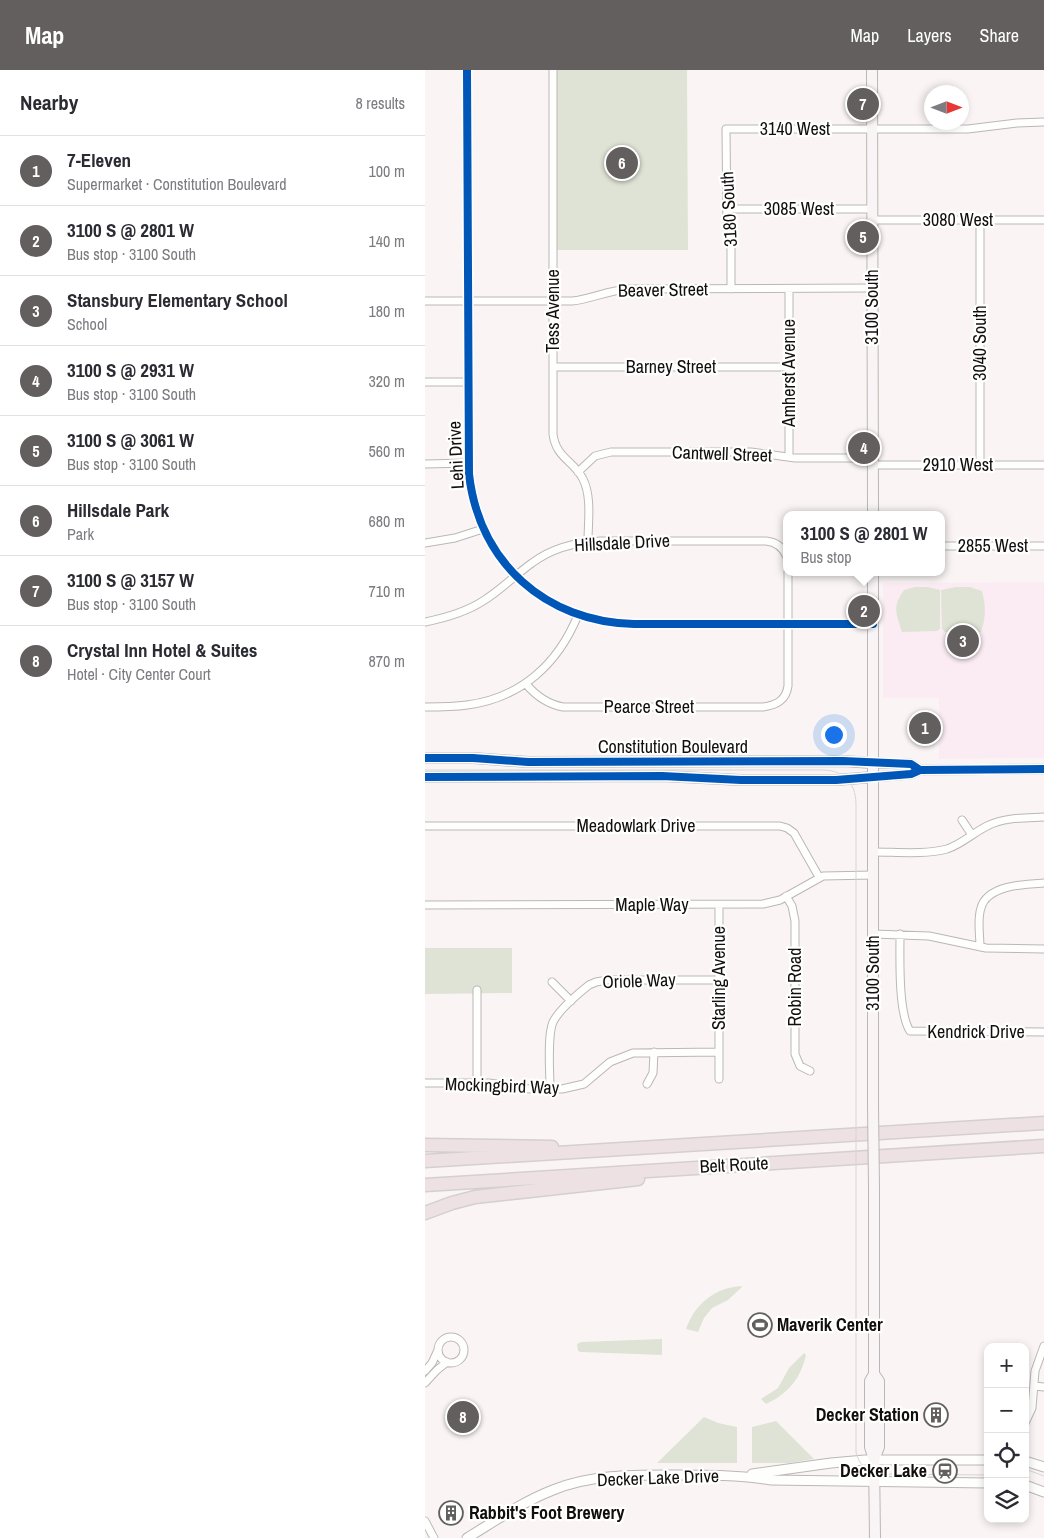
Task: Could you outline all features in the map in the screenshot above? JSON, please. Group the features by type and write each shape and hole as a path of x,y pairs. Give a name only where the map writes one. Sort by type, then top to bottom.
{"highway":[{"name":"Belt Route","path":"425,1161 1044,1123"},
{"path":"425,1145 519,1145 610,1150"},
{"name":"Belt Route","path":"425,1185 1044,1146"},
{"path":"425,1214 444,1205 475,1197 615,1182 692,1168"}],"main road":[{"name":"3100 South","path":"872,70 873,511"},
{"name":"3100 South","path":"873,576 874,1374 870,1381 870,1447 874,1460 875,1538"},
{"name":"Constitution Boulevard","path":"425,758 473,758 528,762 843,761 873,763"},
{"name":"Constitution Boulevard","path":"425,777 668,776 741,780 836,780 873,777"}],"street":[{"name":"Lehi Drive","path":"467,70 469,463 472,496 483,529 494,548 516,576 542,597 578,615 602,621 624,624 873,624"},
{"name":"Tess Avenue","path":"553,70 553,434 555,444 562,457 582,477 587,490 588,541"},
{"name":"3140 West","path":"726,129 968,129 1017,122 1044,122"},
{"name":"3180 South","path":"726,129 727,225 732,250 731,289"},
{"name":"3085 West","path":"727,209 872,215"},
{"name":"3080 West","path":"872,215 980,220 1044,220"},
{"name":"3040 South","path":"980,220 980,465"},
{"name":"Beaver Street","path":"425,301 578,300 622,289 872,288"},
{"name":"Amherst Avenue","path":"789,289 789,457"},
{"name":"Barney Street","path":"553,367 789,367"},
{"path":"425,382 468,382"},
{"name":"Cantwell Street","path":"578,472 595,456 605,452 757,452 789,457 873,462"},
{"name":"2910 West","path":"873,462 1044,465"},
{"path":"425,464 469,463"},
{"path":"425,543 455,538 483,529"},
{"name":"Hillsdale Drive","path":"425,622 460,613 481,603 532,563 548,553 588,541 762,541 773,542 780,546 783,551"},
{"name":"2855 West","path":"945,546 1044,546"},
{"path":"788,576 788,624"},
{"path":"425,707 452,707 480,703 505,695 526,684 560,651 578,615"},
{"name":"Pearce Street","path":"526,684 543,700 563,707 763,707 779,703 785,695 788,686 788,624"},
{"name":"Constitution Boulevard","path":"873,763 911,764 920,770"},
{"name":"Constitution Boulevard","path":"873,777 911,774 920,770 1044,769"},
{"path":"873,852 933,852 954,846 987,826 999,822 1044,817"},
{"path":"962,820 972,835"},
{"name":"Meadowlark Drive","path":"425,826 780,826 787,828 796,837 819,877"},
{"name":"Maple Way","path":"425,905 763,904 774,902 819,877 873,875"},
{"path":"979,948 980,909 984,900 1012,885 1044,883"},
{"name":"Robin Road","path":"786,896 792,906 795,920 795,1054 800,1066 810,1071"},
{"name":"Starling Avenue","path":"719,905 719,1078"},
{"path":"873,934 929,936 979,948 1044,949"},
{"name":"Kendrick Drive","path":"900,934 901,992 909,1030 913,1032 1044,1032"},
{"name":"Oriole Way","path":"550,1089 550,1031 555,1018 589,985 602,981 719,980"},
{"path":"552,982 571,1001"},
{"path":"477,990 477,1083"},
{"path":"647,1084 653,1073 654,1052"},
{"name":"Mockingbird Way","path":"425,1083 495,1083 530,1089 569,1088 584,1084 610,1062 625,1055 654,1052 719,1052"},
{"path":"425,1371 432,1363 441,1342 447,1337 455,1336 461,1340 465,1351 462,1358 455,1362 447,1362 440,1357 438,1350"},
{"path":"1029,1414 1032,1408 1035,1371 1044,1346"},
{"path":"425,1383 447,1362"},
{"path":"1034,1386 1044,1387"},
{"name":"Decker Lake Drive","path":"744,1476 831,1463 874,1460 984,1460"},
{"path":"1029,1462 1044,1467"},
{"name":"Decker Lake Drive","path":"467,1538 532,1499 583,1481 617,1476 744,1476 771,1480 984,1483"},
{"path":"1029,1486 1044,1492"},
{"path":"425,1521 435,1538"}],"shaded area":[{"path":"557,70 687,70 688,250 557,250"},
{"path":"1044,582 1044,758 939,759 939,698 883,698 883,583"},
{"path":"915,587 928,587 940,590 940,629 937,631 902,632 896,610 898,601 904,590"},
{"path":"970,587 982,591 985,612 981,632 945,632 942,629 941,590"},
{"path":"425,948 512,948 512,993 425,994"},
{"path":"741,1286 728,1300 712,1308 704,1318 698,1332 686,1329 695,1312 707,1299 722,1290"},
{"path":"662,1339 662,1355 581,1352 578,1351 577,1344 581,1342"},
{"path":"804,1353 806,1355 804,1363 797,1378 787,1390 766,1404 761,1399 778,1388 789,1368"},
{"path":"704,1417 718,1423 737,1427 737,1463 657,1463"},
{"path":"776,1421 814,1459 789,1463 752,1463 752,1427"}],"tram line":[{"path":"425,770 824,770 838,773 851,784 856,803 856,1452 863,1466 877,1474 984,1475"},
{"path":"1029,1470 1044,1476"}],"cycle path":[{"path":"467,70 469,474 475,506 487,535 502,560 522,582 546,599 573,612 602,621 634,624 873,624"},
{"path":"425,758 473,758 528,762 843,761 911,764 920,770"},
{"path":"425,777 662,776 741,780 836,780 911,774 920,770 1044,769"}],"place":[{"name":"3100 S @ 3157 W","path":"863,104"},
{"name":"Hillsdale Park","path":"622,163"},
{"name":"3100 S @ 3061 W","path":"863,237"},
{"name":"3100 S @ 2931 W","path":"864,448"},
{"name":"3100 S @ 2801 W","path":"864,611"},
{"name":"Stansbury Elementary School","path":"963,641"},
{"name":"7-Eleven","path":"925,728"},
{"name":"Maverik Center","path":"760,1325"},
{"name":"Decker Station","path":"936,1415"},
{"name":"Crystal Inn Hotel & Suites","path":"463,1417"},
{"name":"Decker Lake","path":"945,1471"},
{"name":"Rabbit's Foot Brewery","path":"451,1513"}]}
